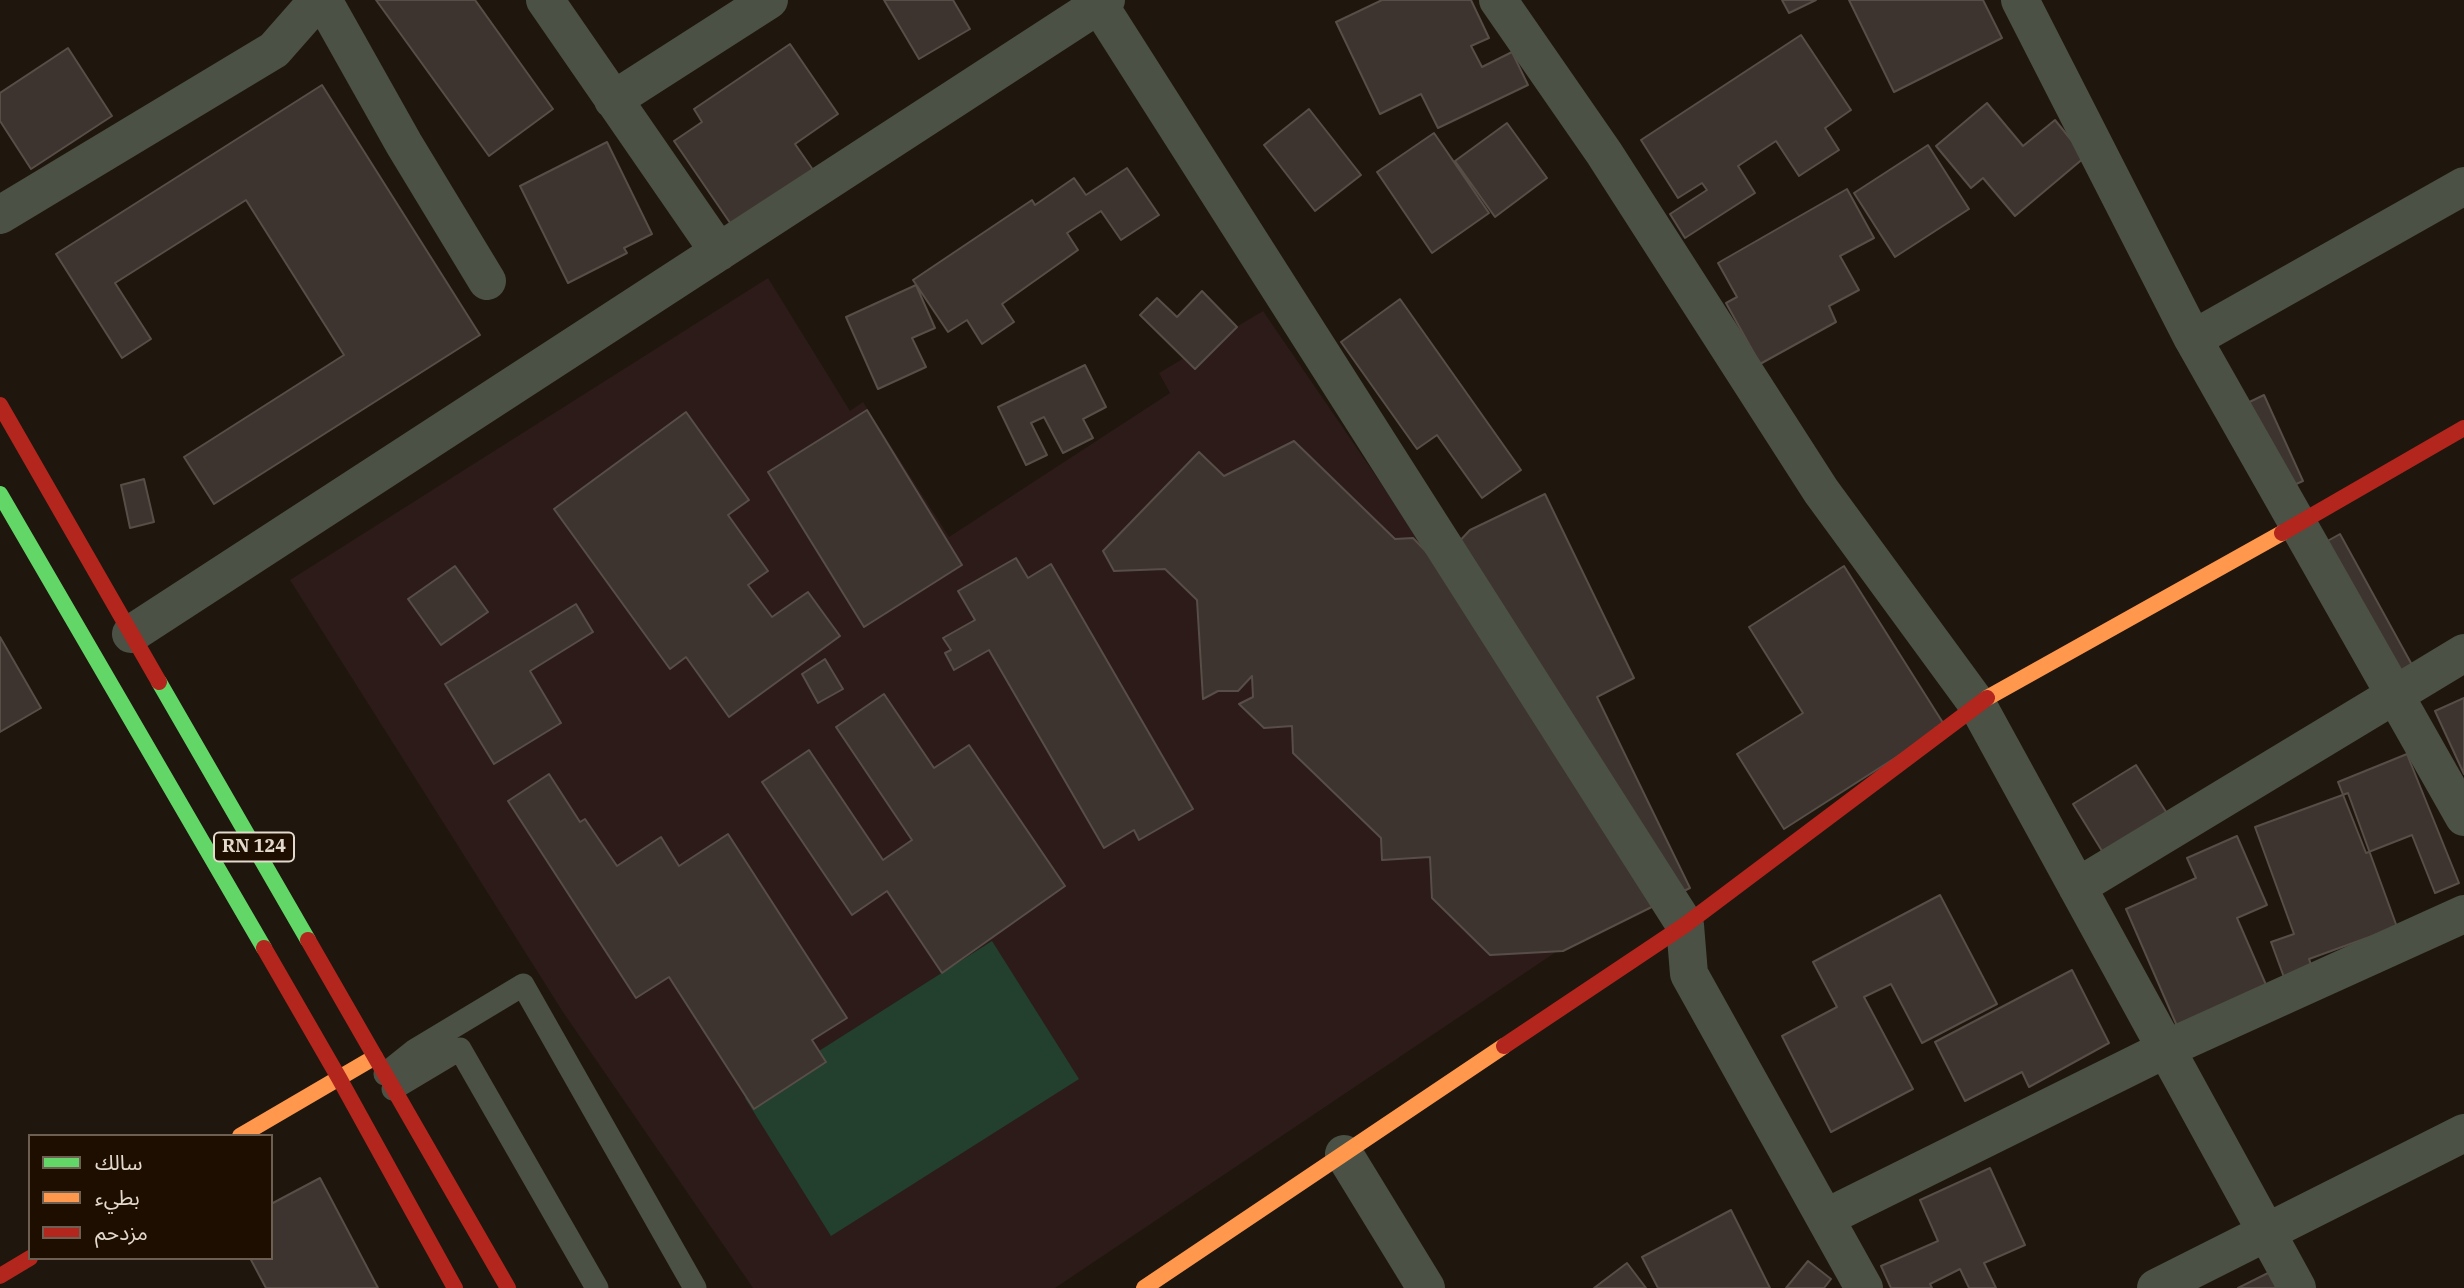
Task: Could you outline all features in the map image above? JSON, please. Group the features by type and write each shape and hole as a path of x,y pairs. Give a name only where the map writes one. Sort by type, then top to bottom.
{"main road":[{"name":"RN 124","path":"0,405 508,1288"},
{"path":"1144,1288 1685,925 1977,704 2464,428"},
{"name":"RN 124","path":"0,494 339,1079 455,1288"},
{"path":"243,1134 339,1079 384,1073"},
{"path":"0,1276 28,1259"}],"street":[{"path":"0,215 274,50 320,0 487,281"},
{"path":"545,0 719,252"},
{"path":"613,100 769,0"},
{"path":"1498,0 1604,153 1821,491 1977,704 2297,1288"},
{"path":"2020,0 2193,339 2464,817"},
{"path":"131,634 1100,2 1685,925 1689,974 1864,1288"},
{"path":"2193,339 2464,186"},
{"path":"2077,887 2464,653"},
{"path":"1825,1218 2166,1049 2464,914"},
{"path":"2157,1288 2464,1133"},
{"path":"1343,1154 1426,1288"}],"lane":[{"path":"384,1073 415,1050 523,985 695,1288"},
{"path":"384,1073 460,1048 597,1288"}],"shaded area":[{"path":"768,278 850,411 863,402 949,537 1170,393 1159,373 1263,311 1656,885 1055,1288 753,1288 563,1012 290,580"}],"green space":[{"path":"992,941 1079,1079 831,1236 745,1098"}],"building":[{"path":"376,0 475,0 553,109 489,156"},
{"path":"884,0 953,0 970,29 919,59"},
{"path":"1382,0 1471,0 1489,38 1471,46 1482,67 1512,52 1528,85 1438,128 1421,94 1380,114 1336,22"},
{"path":"1782,0 1816,0 1789,13"},
{"path":"1849,0 1983,0 2002,38 1894,92"},
{"path":"1801,35 1851,110 1825,128 1839,150 1799,176 1776,141 1738,166 1755,193 1685,238 1670,214 1707,190 1702,183 1678,198 1641,140"},
{"path":"790,44 838,114 795,144 818,177 737,233 674,141 702,122 694,109"},
{"path":"68,48 112,116 31,169 0,121 0,93"},
{"path":"322,85 480,335 214,504 184,457 344,355 246,200 115,283 151,339 122,358 56,254"},
{"path":"1987,103 2023,146 2055,120 2085,157 2015,216 1983,178 1971,188 1936,146"},
{"path":"1309,109 1361,175 1315,211 1264,145"},
{"path":"1507,123 1547,178 1495,217 1455,161"},
{"path":"1434,133 1489,213 1432,253 1377,172"},
{"path":"607,142 652,234 624,248 627,253 568,283 520,186"},
{"path":"1928,145 1969,209 1895,257 1854,193"},
{"path":"1127,168 1159,215 1121,240 1101,211 1067,233 1078,250 1002,304 1014,322 982,344 967,320 948,332 913,280 1032,200 1035,205 1074,178 1086,195"},
{"path":"1847,189 1874,238 1840,256 1859,290 1829,306 1836,322 1760,364 1726,303 1737,297 1718,263"},
{"path":"916,285 935,328 912,338 926,367 878,389 846,317"},
{"path":"1202,291 1237,327 1195,369 1140,315 1157,298 1177,317"},
{"path":"1400,299 1521,470 1482,498 1437,435 1417,449 1341,342"},
{"path":"1085,365 1106,407 1083,419 1093,438 1063,453 1044,417 1031,423 1047,455 1026,465 998,407"},
{"path":"2264,395 2303,481 2278,492 2239,407"},
{"path":"867,410 962,565 864,627 768,472"},
{"path":"686,412 749,500 728,515 768,571 748,585 772,617 808,592 840,636 729,717 686,657 670,669 554,509"},
{"path":"1294,441 1395,539 1413,538 1438,564 1470,530 1545,494 1634,678 1597,697 1690,888 1563,951 1490,955 1432,898 1430,857 1382,860 1381,838 1293,753 1292,726 1264,728 1239,704 1253,697 1252,676 1238,691 1218,691 1203,699 1197,600 1165,569 1114,571 1103,551 1199,452 1224,476"},
{"path":"144,479 154,522 130,528 121,485"},
{"path":"2340,534 2417,674 2392,687 2315,548"},
{"path":"1016,558 1028,578 1051,564 1193,809 1139,840 1134,830 1104,848 989,650 954,670 945,653 951,650 943,638 975,620 958,591"},
{"path":"455,566 488,612 441,645 408,599"},
{"path":"1844,566 1945,726 1784,829 1737,754 1803,713 1749,627"},
{"path":"576,604 593,632 530,671 561,723 494,764 445,684"},
{"path":"0,637 41,708 0,732"},
{"path":"825,659 843,689 818,703 802,674"},
{"path":"884,694 934,768 969,745 1065,886 942,973 887,891 852,915 762,782 809,750 883,860 912,840 836,727"},
{"path":"2464,698 2464,774 2435,711"},
{"path":"2407,754 2459,883 2435,893 2412,835 2366,853 2338,782"},
{"path":"2136,765 2179,832 2115,872 2073,804"},
{"path":"549,774 580,822 585,819 617,866 661,837 679,866 728,834 847,1018 812,1040 826,1062 754,1109 669,977 636,998 508,801"},
{"path":"2348,793 2397,927 2309,959 2313,970 2285,980 2271,942 2294,934 2255,827"},
{"path":"2237,836 2267,905 2237,918 2270,994 2180,1033 2126,909 2196,878 2187,858"},
{"path":"1940,895 1997,1004 1922,1043 1891,984 1864,997 1913,1089 1831,1132 1782,1036 1837,1007 1813,962"},
{"path":"2072,970 2109,1043 2029,1087 2022,1072 1965,1101 1935,1042"},
{"path":"1990,1168 2025,1245 1984,1263 1996,1288 1969,1288 1960,1269 1930,1284 1932,1288 1891,1288 1881,1266 1938,1241 1920,1200"},
{"path":"320,1178 378,1288 266,1288 251,1260 273,1260 273,1203"},
{"path":"1731,1210 1770,1288 1658,1288 1642,1257"},
{"path":"1808,1261 1831,1279 1824,1288 1786,1288"},
{"path":"1627,1263 1646,1288 1594,1288"},
{"path":"2274,1270 2283,1288 2238,1288"}],"traffic: fast":[{"path":"0,494 264,948"},
{"path":"159,682 308,940"}],"traffic: slow":[{"path":"1987,698 2282,533"},
{"path":"1144,1288 1504,1046"},
{"path":"243,1134 375,1057"}],"traffic: jam":[{"path":"0,405 159,682"},
{"path":"2282,533 2464,428"},
{"path":"1504,1046 1685,925 1987,698"},
{"path":"308,940 508,1288"},
{"path":"264,948 455,1288"},
{"path":"0,1276 28,1259"}]}
